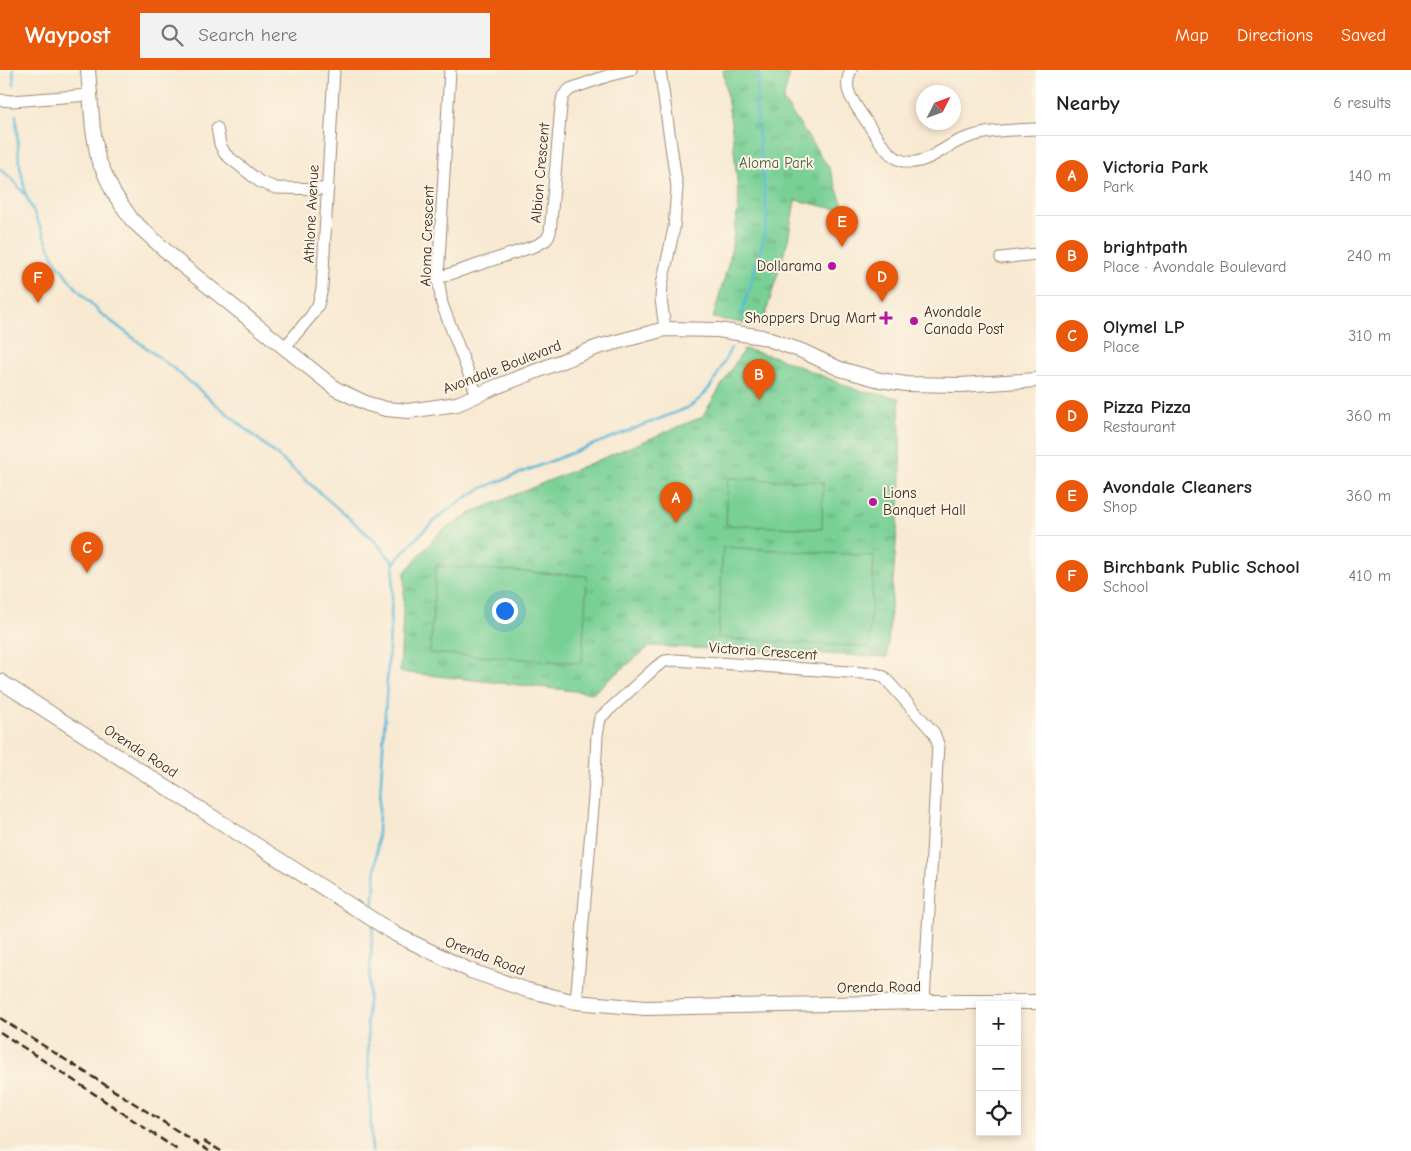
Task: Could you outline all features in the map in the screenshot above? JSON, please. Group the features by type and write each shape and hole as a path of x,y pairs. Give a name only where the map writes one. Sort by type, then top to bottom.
{"street":[{"name":"Avondale Boulevard","path":"88,70 89,95 98,159 113,192 127,213 159,245 336,389 368,404 386,409 408,411 457,404 598,347 665,329 718,330 762,337 807,353 840,369 880,380 906,384 961,385 1036,380"},
{"name":"Athlone Avenue","path":"285,348 318,305 322,289 334,70"},
{"name":"Aloma Crescent","path":"450,70 438,278 442,304 477,396"},
{"name":"Albion Crescent","path":"438,278 535,246 546,240 550,233 563,96 570,89 631,70"},
{"path":"660,70 677,187 674,228 662,284 661,299 665,329"},
{"path":"851,70 847,83 850,96 888,152 898,160 917,163 980,133 1036,129"},
{"path":"0,100 12,101 89,95"},
{"path":"217,128 220,144 225,154 260,182 276,188 328,190"},
{"path":"1001,258 1036,254"},
{"name":"Victoria Crescent","path":"576,1002 594,796 597,735 600,718 656,667 665,661 675,660 877,674 884,677 934,733 938,744 924,1002"},
{"name":"Orenda Road","path":"0,681 384,927 421,948 471,972 527,990 576,1002 645,1008 924,1002 1036,1002"}],"green space":[{"name":"Aloma Park","path":"723,70 791,70 783,100 829,168 845,211 795,200 788,240 762,326 713,318 730,258 739,201 732,129"},
{"path":"744,349 776,357 857,390 899,398 901,480 887,657 650,646 593,693 400,672 405,572 440,532 471,513 702,417"},
{"path":"728,478 823,482 822,529 726,525"},
{"path":"723,547 874,556 869,647 718,638"},
{"path":"436,566 587,576 582,663 430,653"}],"waterway":[{"path":"13,70 14,85"},
{"path":"740,319 762,246 767,219 756,107 758,70"},
{"path":"16,115 19,161 26,195 55,260 71,282 99,312 173,368 278,456 374,540 394,563"},
{"path":"0,169 13,180 25,195"},
{"path":"373,915 394,563 434,521 456,504 482,488 687,408 695,403 718,374 731,348"},
{"path":"372,1151 367,1019 373,925"}],"railway":[{"path":"0,1018 209,1151"},
{"path":"0,1032 179,1151"},
{"path":"204,1141 221,1151"}],"place":[{"name":"Avondale Cleaners","path":"842,247"},
{"name":"Dollarama","path":"832,266"},
{"name":"Pizza Pizza","path":"882,302"},
{"name":"Birchbank Public School","path":"38,303"},
{"name":"Shoppers Drug Mart","path":"886,318"},
{"name":"Avondale Canada Post","path":"914,321"},
{"name":"brightpath","path":"759,400"},
{"name":"Lions Banquet Hall","path":"873,502"},
{"name":"Victoria Park","path":"676,523"},
{"name":"Olymel LP","path":"87,573"}]}
